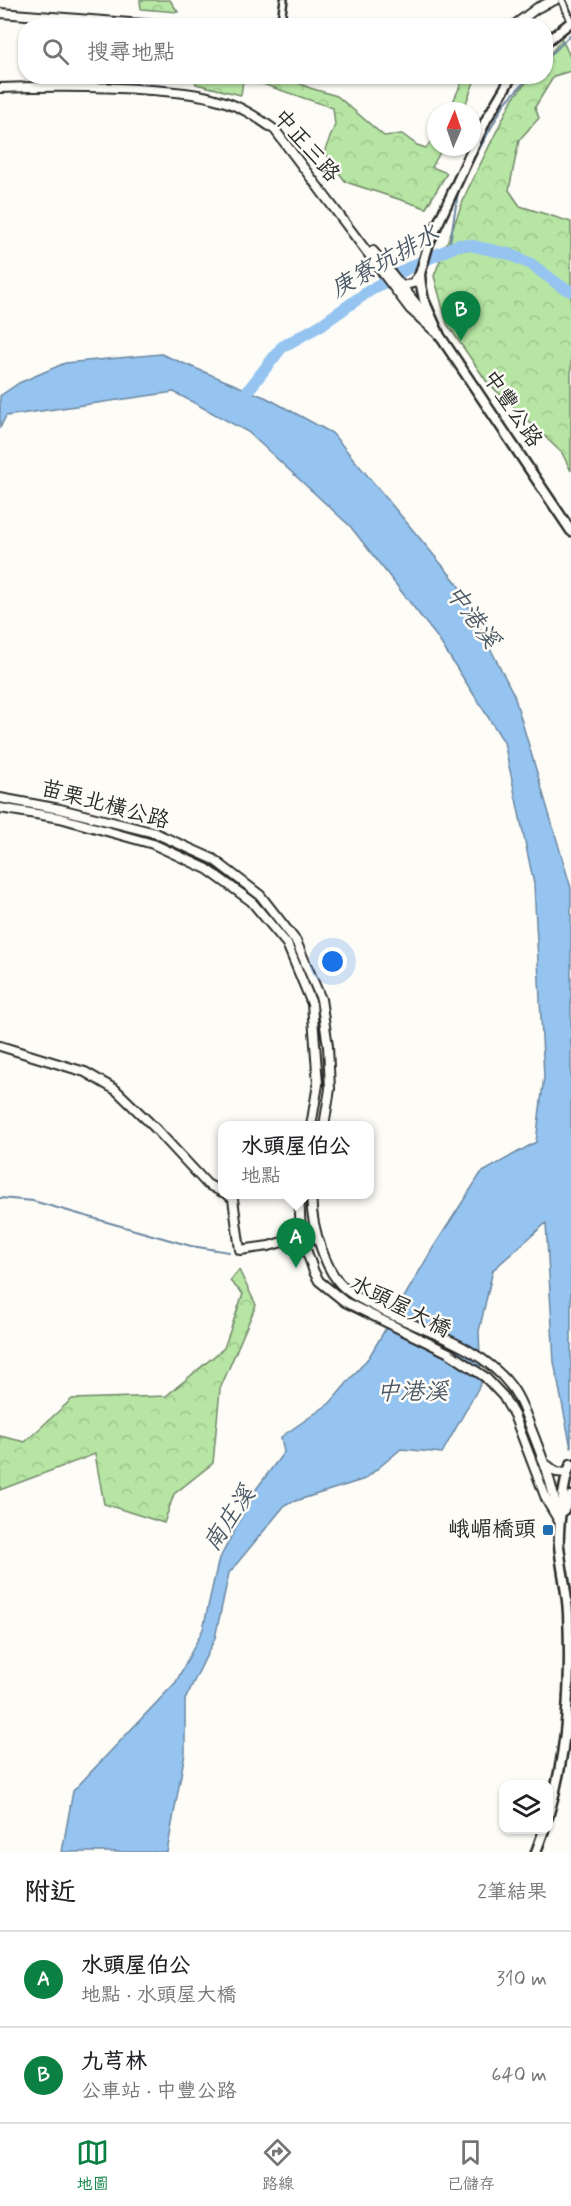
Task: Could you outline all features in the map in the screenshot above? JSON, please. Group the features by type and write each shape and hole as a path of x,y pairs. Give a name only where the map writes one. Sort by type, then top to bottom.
{"main road":[{"path":"524,18 537,8 555,0"},
{"path":"0,13 65,18"},
{"path":"553,36 571,21"},
{"name":"中豐公路","path":"507,84 486,120 429,243 421,272 424,300 440,336 571,531"},
{"name":"中正三路","path":"0,88 37,86 174,92 219,100 249,112 275,130 397,284"},
{"path":"397,284 413,283 421,272"},
{"path":"397,284 435,328"},
{"path":"397,284 410,309 440,336"},
{"name":"苗栗北橫公路","path":"0,798 60,808 155,833 213,860 260,895 296,941 321,999 328,1046 330,1089 325,1121"},
{"name":"苗栗北橫公路","path":"0,808 60,818 153,844 207,869 251,901 286,944 312,1004 318,1083 313,1121"},
{"path":"0,1046 85,1072 116,1090 207,1184 218,1190"},
{"path":"233,1199 240,1250 269,1246 315,1232 311,1199"},
{"path":"299,1199 301,1235"},
{"name":"水頭屋大橋","path":"315,1232 328,1268 344,1288 386,1313 462,1346 511,1385 525,1413 544,1462"},
{"name":"水頭屋大橋","path":"301,1235 319,1281 336,1296 365,1313 449,1353 485,1377 503,1396 520,1428 547,1501 559,1521"},
{"path":"544,1462 553,1471 567,1473"},
{"path":"544,1462 555,1495 568,1613 569,1694 566,1741 553,1803"},
{"path":"559,1521 567,1473 571,1464"},
{"path":"559,1521 571,1496"},
{"path":"536,1852 543,1834"}],"street":[{"path":"281,18 284,0"},
{"path":"561,0 571,21"}],"green space":[{"path":"140,0 170,0 178,12 141,9"},
{"path":"562,39 571,59 571,71 553,78 553,50"},
{"path":"196,84 242,84 241,95"},
{"path":"263,84 301,84 337,96 384,136 402,134 417,145 427,147 427,156 438,156 432,167 447,173 426,208 346,182 330,161 325,150 335,125 333,108"},
{"path":"461,84 473,84 466,102 453,102"},
{"path":"525,84 549,84 535,107 539,118 519,140 509,190 520,206 571,222 571,471 562,453 487,382 447,324 434,276 467,191 513,98"},
{"path":"239,1270 256,1305 220,1389 213,1463 174,1494 164,1523 104,1504 95,1454 0,1490 0,1436 25,1442 72,1399 166,1396 224,1348 243,1294 230,1281"}],"water":[{"name":"中港溪","path":"161,354 267,398 332,433 457,583 514,695 571,888 571,1448 554,1362 546,1223 493,1270 479,1331 481,1383 442,1453 401,1449 365,1479 286,1504 229,1573 215,1638 185,1700 185,1753 167,1852 62,1852 73,1791 176,1682 203,1629 218,1562 254,1492 284,1452 281,1437 330,1403 369,1357 433,1248 481,1173 536,1142 544,1076 534,884 504,742 437,637 350,526 248,432 174,392 6,416 0,428 0,396 19,383 65,363"}],"waterway":[{"path":"553,53 571,34"},
{"path":"463,179 504,104 523,84"},
{"path":"449,249 459,186"},
{"name":"庚寮坑排水","path":"243,397 282,347 321,325 369,291 408,268 458,245 469,245 509,254 531,264 571,291"},
{"path":"0,1198 33,1201 191,1246 229,1252"}],"place":[{"name":"九芎林","path":"461,341"},
{"name":"水頭屋伯公","path":"296,1268"},
{"name":"峨嵋橋頭","path":"548,1530"}],"water label":[{"name":"南庄溪","path":"230,1519"}]}
